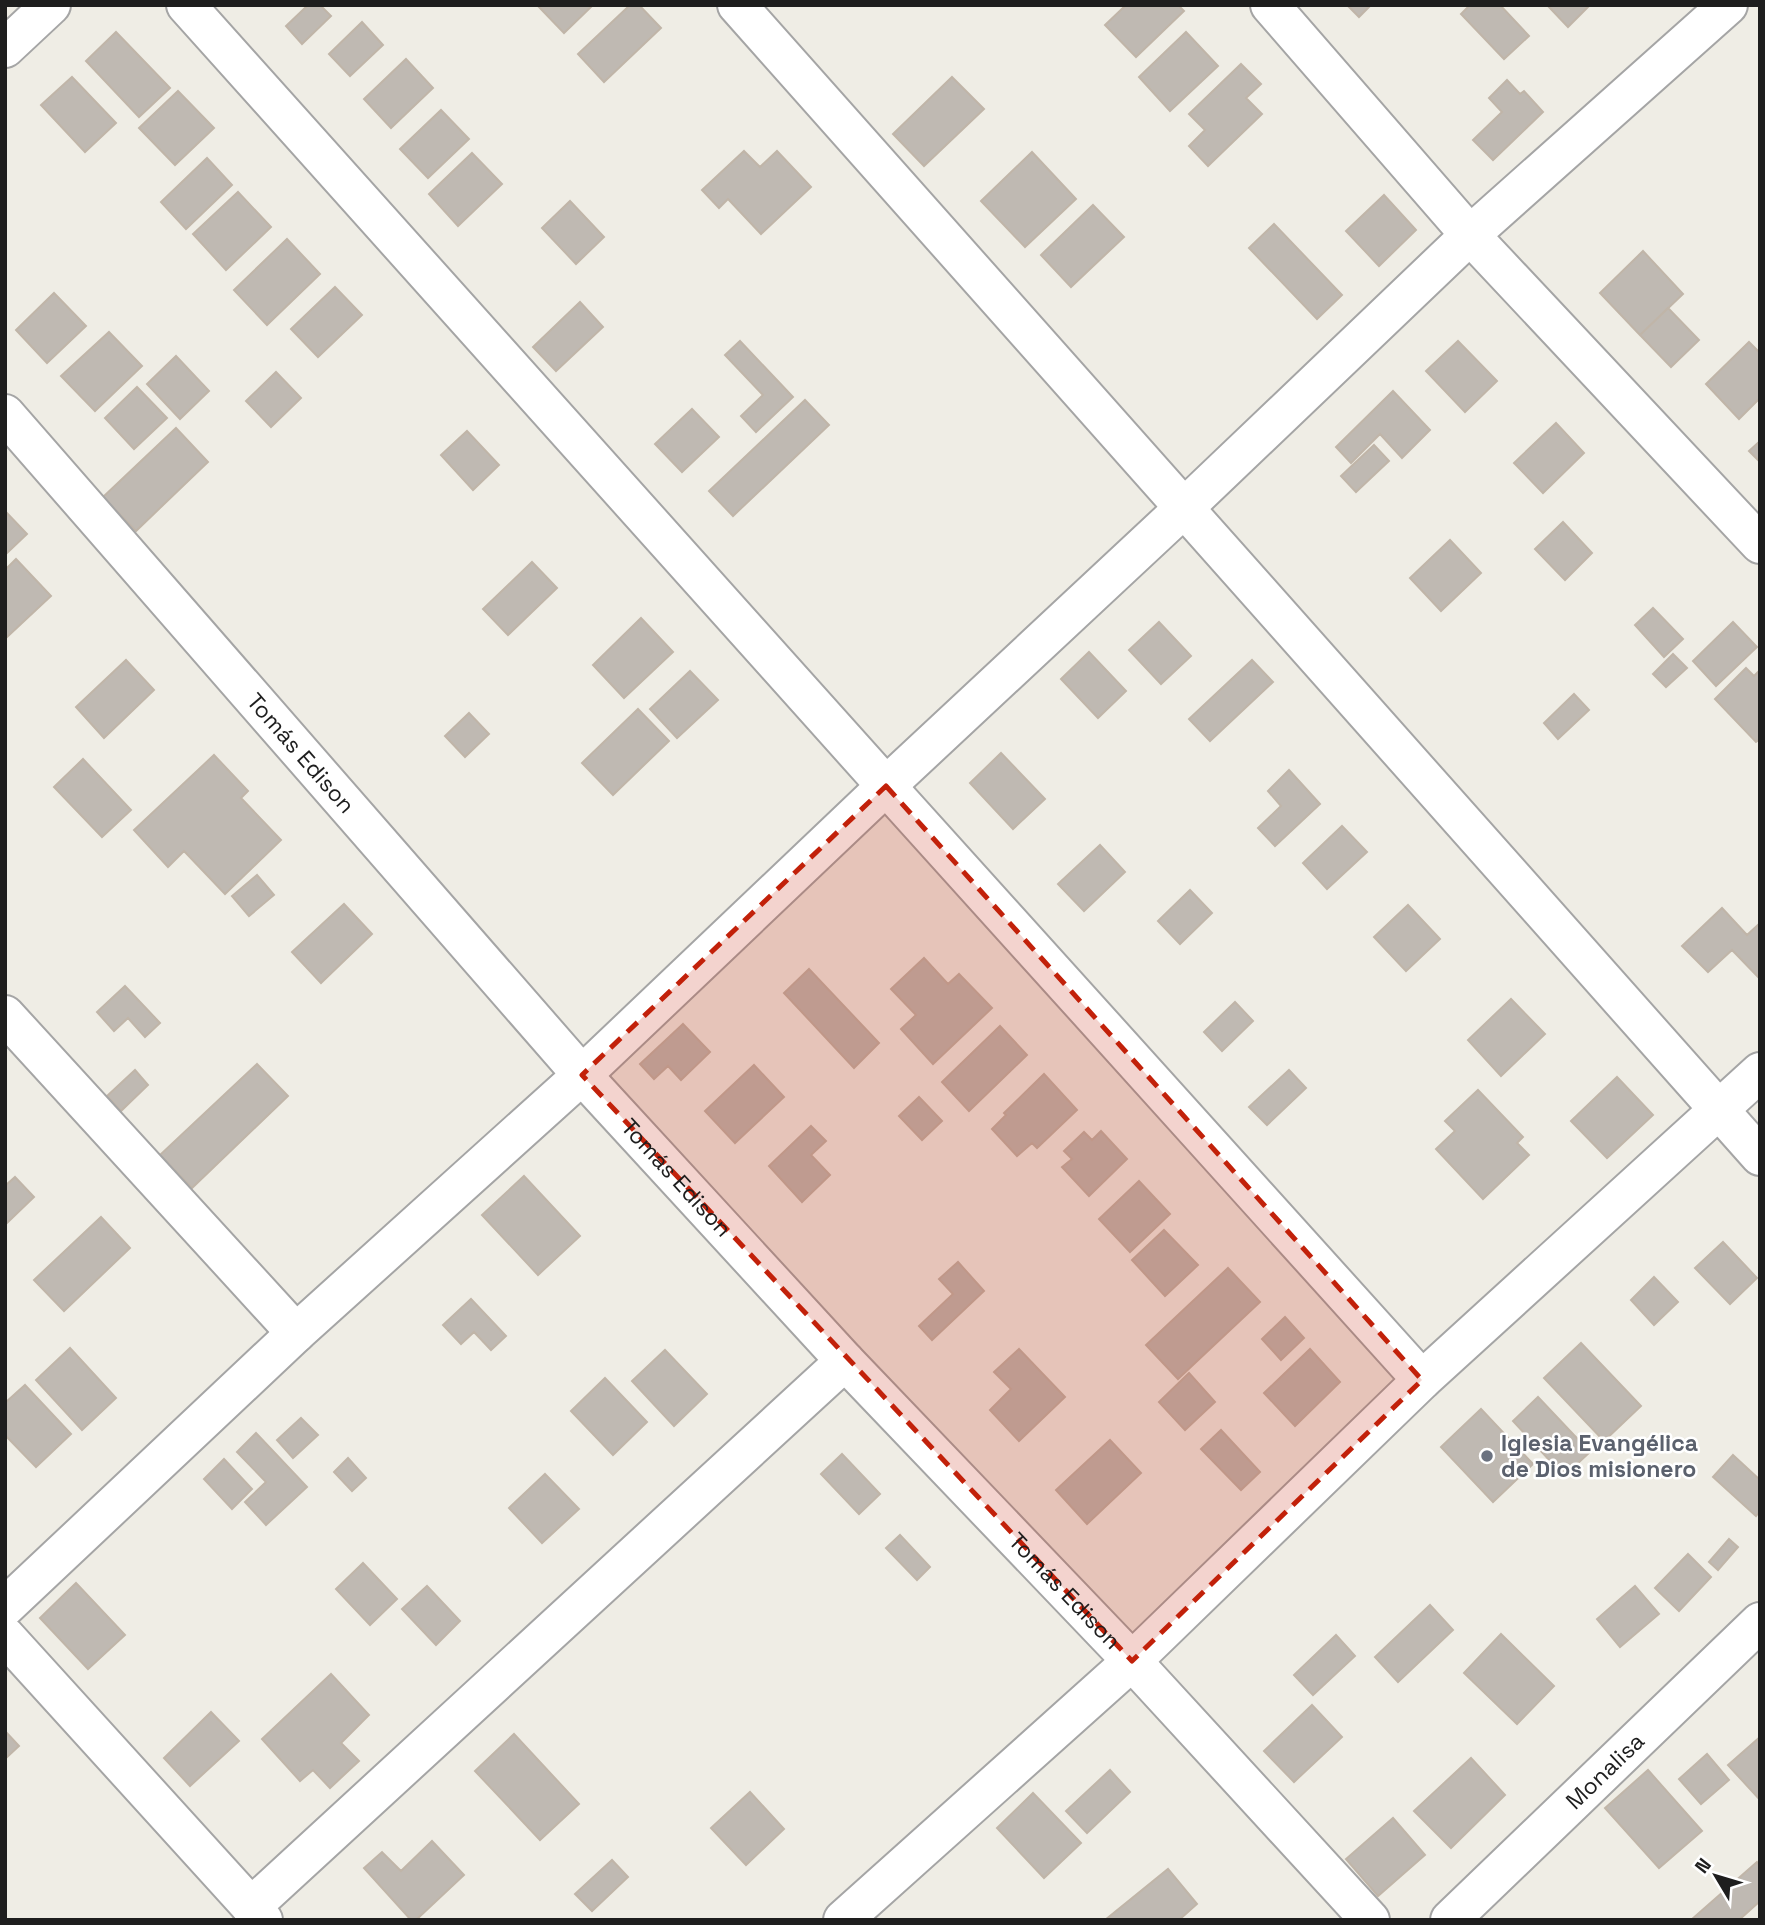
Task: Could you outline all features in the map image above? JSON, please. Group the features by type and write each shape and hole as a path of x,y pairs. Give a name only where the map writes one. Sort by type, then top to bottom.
{"street":[{"path":"5,48 51,5"},
{"path":"186,5 1422,1380"},
{"path":"737,5 1760,1156"},
{"path":"1270,5 1470,235 1760,544"},
{"path":"5,1607 296,1333 582,1075 1470,235 1728,5"},
{"name":"Tomás Edison","path":"5,414 582,1075 845,1361 1132,1661 1370,1920"},
{"path":"5,1015 296,1333"},
{"path":"843,1920 1132,1661 1422,1380 1760,1072"},
{"path":"5,1636 257,1913 845,1361"},
{"name":"Monalisa","path":"1450,1920 1760,1622"}],"highlighted area":[{"path":"886,786 1422,1380 1132,1661 582,1075"}],"building":[{"path":"308,5 320,5 331,16 302,44 286,26"},
{"path":"537,5 593,5 564,33"},
{"path":"630,5 639,5 661,28 604,82 578,54"},
{"path":"1126,5 1178,5 1184,11 1136,57 1105,25"},
{"path":"1347,5 1371,5 1359,17"},
{"path":"1470,5 1500,5 1529,36 1504,59 1461,14"},
{"path":"1547,5 1590,5 1568,27"},
{"path":"362,22 383,45 350,76 329,54"},
{"path":"116,32 170,88 139,117 86,61"},
{"path":"1186,32 1218,66 1170,111 1139,77"},
{"path":"406,59 433,88 391,128 364,99"},
{"path":"1241,64 1261,84 1246,98 1262,114 1208,166 1189,146 1205,130 1189,114"},
{"path":"72,77 116,123 85,152 41,105"},
{"path":"952,77 984,109 924,166 893,134"},
{"path":"1507,80 1520,94 1524,91 1543,112 1493,160 1473,140 1502,112 1489,98"},
{"path":"178,91 214,128 175,165 139,128"},
{"path":"441,110 469,139 428,178 400,149"},
{"path":"744,151 760,167 777,151 811,187 761,234 728,199 719,208 702,190"},
{"path":"1032,152 1076,199 1025,247 981,201"},
{"path":"472,153 502,184 458,226 429,194"},
{"path":"207,158 232,185 186,229 161,202"},
{"path":"238,192 271,227 226,270 193,234"},
{"path":"1384,195 1416,230 1379,266 1346,231"},
{"path":"570,201 604,237 576,264 542,228"},
{"path":"1093,205 1124,237 1071,287 1041,255"},
{"path":"1274,224 1342,295 1317,319 1249,248"},
{"path":"287,239 320,274 267,325 234,290"},
{"path":"1643,251 1683,294 1640,335 1600,293"},
{"path":"335,287 362,315 318,357 291,329"},
{"path":"54,293 86,326 47,363 16,330"},
{"path":"580,302 603,327 556,371 533,347"},
{"path":"1668,308 1699,340 1671,367 1640,335"},
{"path":"109,332 142,366 95,411 61,376"},
{"path":"740,341 793,397 756,432 741,416 763,395 725,355"},
{"path":"1458,341 1497,381 1465,412 1426,371"},
{"path":"1749,342 1760,353 1760,398 1739,419 1706,384"},
{"path":"176,356 209,391 180,419 147,384"},
{"path":"276,372 301,398 271,427 246,401"},
{"path":"137,387 167,418 134,449 105,418"},
{"path":"1393,391 1430,430 1402,458 1380,434 1351,463 1336,447"},
{"path":"805,400 829,425 733,516 709,491"},
{"path":"692,409 719,437 682,472 655,444"},
{"path":"1556,423 1584,453 1543,493 1514,463"},
{"path":"176,428 208,462 136,531 103,497"},
{"path":"467,431 499,465 473,490 441,455"},
{"path":"1760,441 1760,462 1749,451"},
{"path":"1374,445 1389,461 1356,492 1341,476"},
{"path":"5,511 27,534 5,555"},
{"path":"1563,522 1592,553 1565,580 1535,549"},
{"path":"1450,540 1481,573 1441,611 1410,578"},
{"path":"16,559 51,596 6,638 5,570"},
{"path":"532,562 557,588 508,635 483,609"},
{"path":"1653,608 1683,639 1664,657 1635,625"},
{"path":"641,618 673,652 624,698 593,665"},
{"path":"1159,622 1191,656 1161,684 1129,650"},
{"path":"1733,622 1757,647 1716,686 1693,661"},
{"path":"1089,652 1126,691 1098,718 1061,679"},
{"path":"1673,654 1687,668 1666,687 1653,674"},
{"path":"126,660 154,690 104,738 76,707"},
{"path":"1252,660 1273,682 1210,741 1189,719"},
{"path":"1746,668 1754,676 1760,670 1760,739 1756,742 1715,699"},
{"path":"690,671 718,700 677,738 650,709"},
{"path":"1574,694 1589,710 1558,739 1544,723"},
{"path":"638,709 669,741 613,795 582,763"},
{"path":"469,713 489,734 465,757 445,736"},
{"path":"1001,753 1045,799 1013,829 970,783"},
{"path":"214,755 248,791 241,798 281,840 225,894 184,851 168,867 134,830"},
{"path":"83,759 131,810 102,837 54,787"},
{"path":"1289,770 1320,804 1275,846 1258,828 1281,806 1268,791"},
{"path":"1342,826 1367,852 1327,889 1303,863"},
{"path":"1100,845 1125,872 1084,911 1058,884"},
{"path":"257,875 274,895 249,916 232,896"},
{"path":"1190,890 1212,913 1180,944 1158,921"},
{"path":"344,904 372,934 321,983 292,952"},
{"path":"1408,905 1440,939 1406,971 1374,937"},
{"path":"1722,908 1747,935 1760,923 1760,979 1732,950 1708,972 1682,946"},
{"path":"924,958 948,984 959,974 992,1008 933,1064 901,1029 916,1015 891,989"},
{"path":"809,969 879,1043 854,1068 784,993"},
{"path":"125,986 160,1023 145,1037 128,1018 114,1031 97,1012"},
{"path":"1511,999 1545,1034 1501,1076 1468,1040"},
{"path":"1235,1002 1253,1021 1222,1051 1204,1032"},
{"path":"683,1024 710,1052 681,1080 668,1066 654,1079 640,1064"},
{"path":"1000,1026 1027,1055 969,1111 942,1082"},
{"path":"257,1064 288,1096 192,1188 160,1155"},
{"path":"754,1065 784,1097 735,1143 705,1111"},
{"path":"135,1070 148,1085 121,1111 107,1096"},
{"path":"1289,1070 1306,1088 1267,1125 1249,1107"},
{"path":"1044,1074 1077,1110 1037,1148 1032,1143 1017,1156 992,1129 1006,1115 1004,1113"},
{"path":"1617,1077 1653,1115 1607,1158 1571,1121"},
{"path":"1478,1090 1523,1137 1517,1143 1529,1155 1483,1199 1436,1149 1455,1131 1445,1121"},
{"path":"919,1097 942,1121 922,1140 899,1116"},
{"path":"811,1126 826,1141 811,1155 830,1175 802,1202 769,1166"},
{"path":"1101,1131 1127,1159 1089,1196 1062,1167 1072,1159 1064,1151 1084,1132 1092,1140"},
{"path":"524,1176 580,1236 538,1275 482,1215"},
{"path":"15,1177 34,1197 5,1225 5,1186"},
{"path":"1139,1181 1170,1214 1130,1252 1099,1219"},
{"path":"101,1217 130,1248 64,1311 34,1280"},
{"path":"1164,1230 1198,1265 1165,1296 1132,1260"},
{"path":"1723,1242 1757,1278 1730,1304 1695,1268"},
{"path":"958,1262 984,1291 932,1340 919,1326 953,1294 939,1279"},
{"path":"1228,1268 1260,1302 1178,1379 1146,1345"},
{"path":"1654,1277 1678,1302 1654,1325 1631,1300"},
{"path":"471,1299 506,1336 491,1350 474,1332 461,1344 443,1325"},
{"path":"1285,1317 1304,1338 1281,1360 1262,1339"},
{"path":"1581,1343 1641,1406 1604,1441 1544,1378"},
{"path":"70,1348 116,1398 82,1430 36,1380"},
{"path":"1019,1349 1065,1397 1019,1441 990,1410 1011,1389 994,1372"},
{"path":"1310,1349 1340,1382 1295,1426 1264,1393"},
{"path":"665,1350 707,1394 674,1426 632,1381"},
{"path":"1189,1373 1215,1402 1185,1430 1159,1402"},
{"path":"605,1378 647,1422 613,1455 571,1411"},
{"path":"25,1385 71,1434 36,1467 5,1435 5,1403"},
{"path":"1538,1397 1590,1452 1564,1476 1513,1421"},
{"name":"Iglesia Evangélica de Dios misionero","path":"1481,1409 1533,1464 1493,1502 1441,1447"},
{"path":"301,1418 318,1435 293,1458 277,1440"},
{"path":"1221,1430 1260,1472 1241,1490 1201,1449"},
{"path":"256,1433 307,1487 266,1525 245,1502 266,1482 237,1452"},
{"path":"1110,1440 1141,1473 1087,1524 1056,1490"},
{"path":"842,1454 880,1494 859,1514 821,1474"},
{"path":"1733,1455 1760,1480 1760,1511 1756,1516 1713,1477"},
{"path":"348,1458 366,1478 352,1491 334,1472"},
{"path":"224,1459 252,1489 232,1509 204,1479"},
{"path":"545,1474 579,1509 542,1543 509,1508"},
{"path":"900,1535 930,1567 917,1580 886,1548"},
{"path":"1729,1539 1738,1547 1718,1570 1709,1562"},
{"path":"1688,1554 1711,1577 1679,1611 1655,1588"},
{"path":"363,1563 397,1599 370,1625 336,1589"},
{"path":"76,1583 125,1635 88,1669 40,1618"},
{"path":"427,1586 460,1621 436,1645 402,1609"},
{"path":"1635,1586 1659,1614 1620,1647 1597,1619"},
{"path":"1430,1605 1453,1630 1398,1682 1375,1657"},
{"path":"1501,1634 1554,1686 1517,1724 1464,1673"},
{"path":"1336,1635 1355,1656 1313,1695 1294,1675"},
{"path":"331,1674 369,1715 341,1743 359,1761 330,1788 313,1770 300,1781 262,1739"},
{"path":"1312,1705 1342,1737 1294,1782 1264,1751"},
{"path":"211,1712 239,1741 190,1786 164,1758"},
{"path":"5,1731 19,1746 5,1759"},
{"path":"514,1734 579,1804 540,1840 475,1771"},
{"path":"1760,1737 1760,1800 1728,1765"},
{"path":"1707,1754 1729,1780 1701,1804 1679,1779"},
{"path":"1471,1758 1505,1795 1451,1848 1414,1811"},
{"path":"1110,1770 1130,1792 1087,1833 1066,1811"},
{"path":"1648,1770 1702,1831 1659,1868 1605,1808"},
{"path":"750,1792 784,1829 746,1865 711,1828"},
{"path":"1033,1793 1081,1843 1044,1878 997,1828"},
{"path":"1393,1818 1425,1855 1378,1896 1346,1859"},
{"path":"432,1841 464,1875 416,1920 411,1920 364,1868 382,1852 401,1871"},
{"path":"612,1860 628,1877 592,1911 575,1894"},
{"path":"1757,1862 1760,1866 1760,1901 1739,1920 1691,1920"},
{"path":"1168,1869 1197,1904 1179,1920 1105,1920"}],"place":[{"name":"Iglesia Evangélica de Dios misionero","path":"1487,1456"}]}
